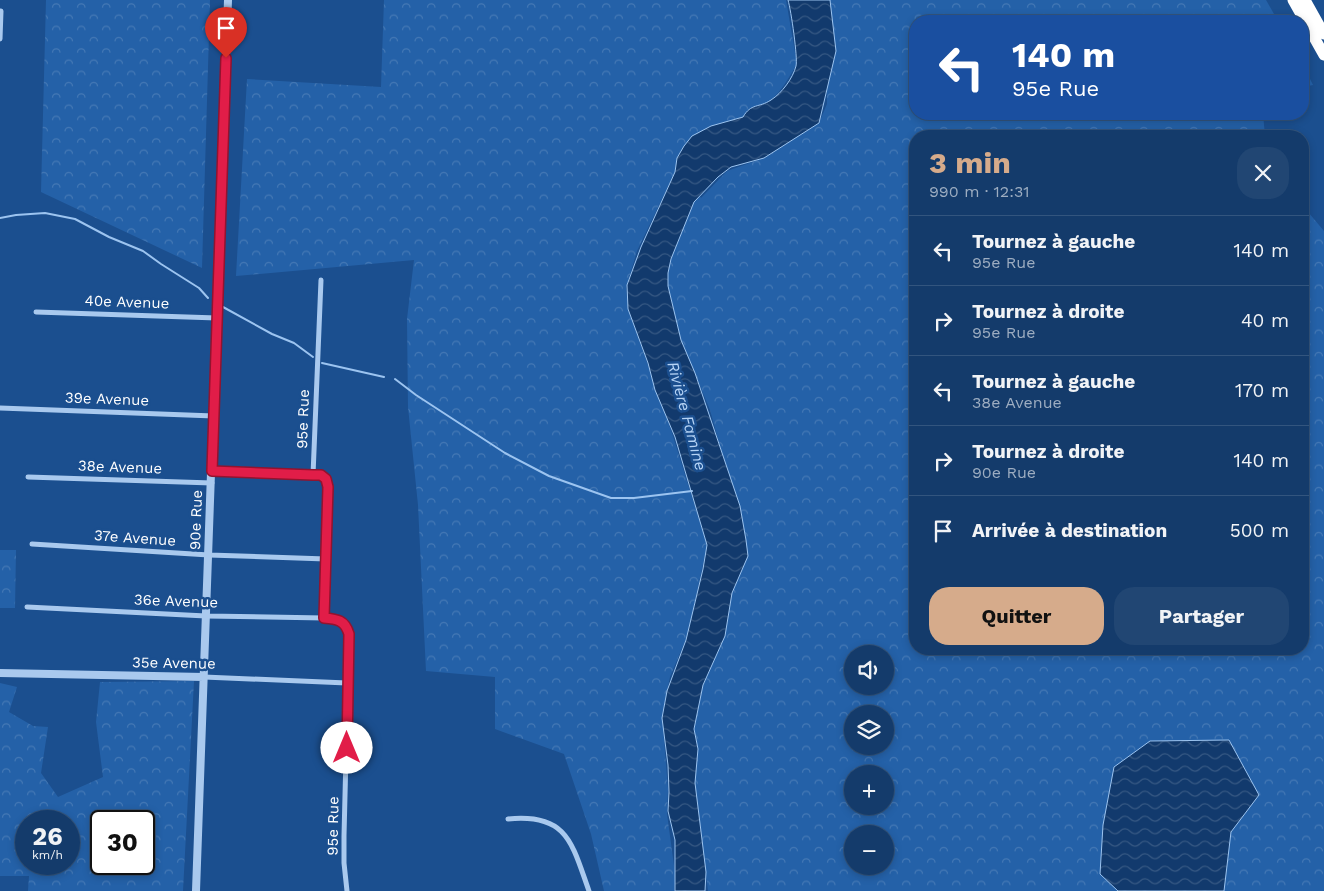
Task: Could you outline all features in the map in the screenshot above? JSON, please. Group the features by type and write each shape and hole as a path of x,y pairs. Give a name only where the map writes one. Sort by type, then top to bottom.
{"highway":[{"path":"1293,0 1301,15"},
{"path":"1305,0 1324,34"},
{"path":"1309,28 1324,55"}],"street":[{"name":"90e Rue","path":"196,891 228,0"},
{"path":"0,39 1,11"},
{"name":"95e Rue","path":"313,475 321,280"},
{"name":"40e Avenue","path":"36,312 217,318"},
{"name":"39e Avenue","path":"0,408 214,416"},
{"path":"212,471 321,475 326,479 328,487 324,618"},
{"name":"38e Avenue","path":"28,477 212,483"},
{"name":"37e Avenue","path":"32,544 209,555 326,559"},
{"name":"36e Avenue","path":"27,607 206,616 324,618"},
{"name":"95e Rue","path":"324,618 341,621 346,626 349,634 344,836 347,891"},
{"name":"35e Avenue","path":"0,673 204,677 347,683"},
{"path":"508,819 532,818 554,825 563,832 576,854 589,891"}],"green space":[{"path":"46,0 210,0 202,268 41,192"},
{"path":"384,0 786,0 797,64 782,88 770,101 748,115 697,134 682,148 675,172 637,251 626,288 628,309 672,433 707,545 688,634 670,677 662,715 668,789 667,814 675,873 674,891 604,891 591,834 564,754 495,729 495,677 426,671 418,505 408,407 407,319 414,260 236,276 247,79 381,87"},
{"path":"830,0 1266,0 1275,15 909,15 909,120 1264,120 1264,130 909,130 909,655 1309,655 1309,213 1324,231 1324,891 708,891 695,783 698,749 694,729 702,688 725,636 732,593 745,562 746,540 710,410 681,340 668,286 668,272 671,259 694,202 699,195 701,198 727,171 764,158 819,123 827,104 827,77 836,51"},
{"path":"1309,77 1313,85 1309,86"},
{"path":"0,550 16,550 15,608 0,608"},
{"path":"194,681 183,891 28,891 29,876 0,876 0,683 17,687 9,712 33,726 48,727 41,773 58,797 103,777 96,722 100,682"}],"water":[{"name":"Rivière Famine","path":"788,0 830,0 836,51 819,123 764,158 731,167 718,177 694,202 671,259 668,273 668,286 681,340 695,373 740,506 748,556 732,593 725,636 703,685 694,729 698,749 695,783 706,872 705,891 675,891 675,840 668,811 668,765 662,718 667,691 686,640 707,545 675,437 655,390 648,363 628,309 627,285 641,247 675,172 677,158 684,146 692,136 711,126 743,117 752,108 771,100 790,80 795,71 796,61 794,34"},
{"path":"1229,740 1259,795 1231,832 1224,891 1118,891 1100,874 1103,825 1114,767 1150,741"}],"waterway":[{"path":"0,218 45,213 75,219 109,237 143,251 199,288 208,298"},
{"path":"223,307 272,334 294,343 313,357"},
{"path":"322,363 384,377"},
{"path":"395,379 416,395 505,453 549,476 611,498 634,498 692,491"}],"route":[{"path":"226,58 212,471 321,475 326,479 328,487 324,618 341,621 346,626 349,634 347,748"}]}
